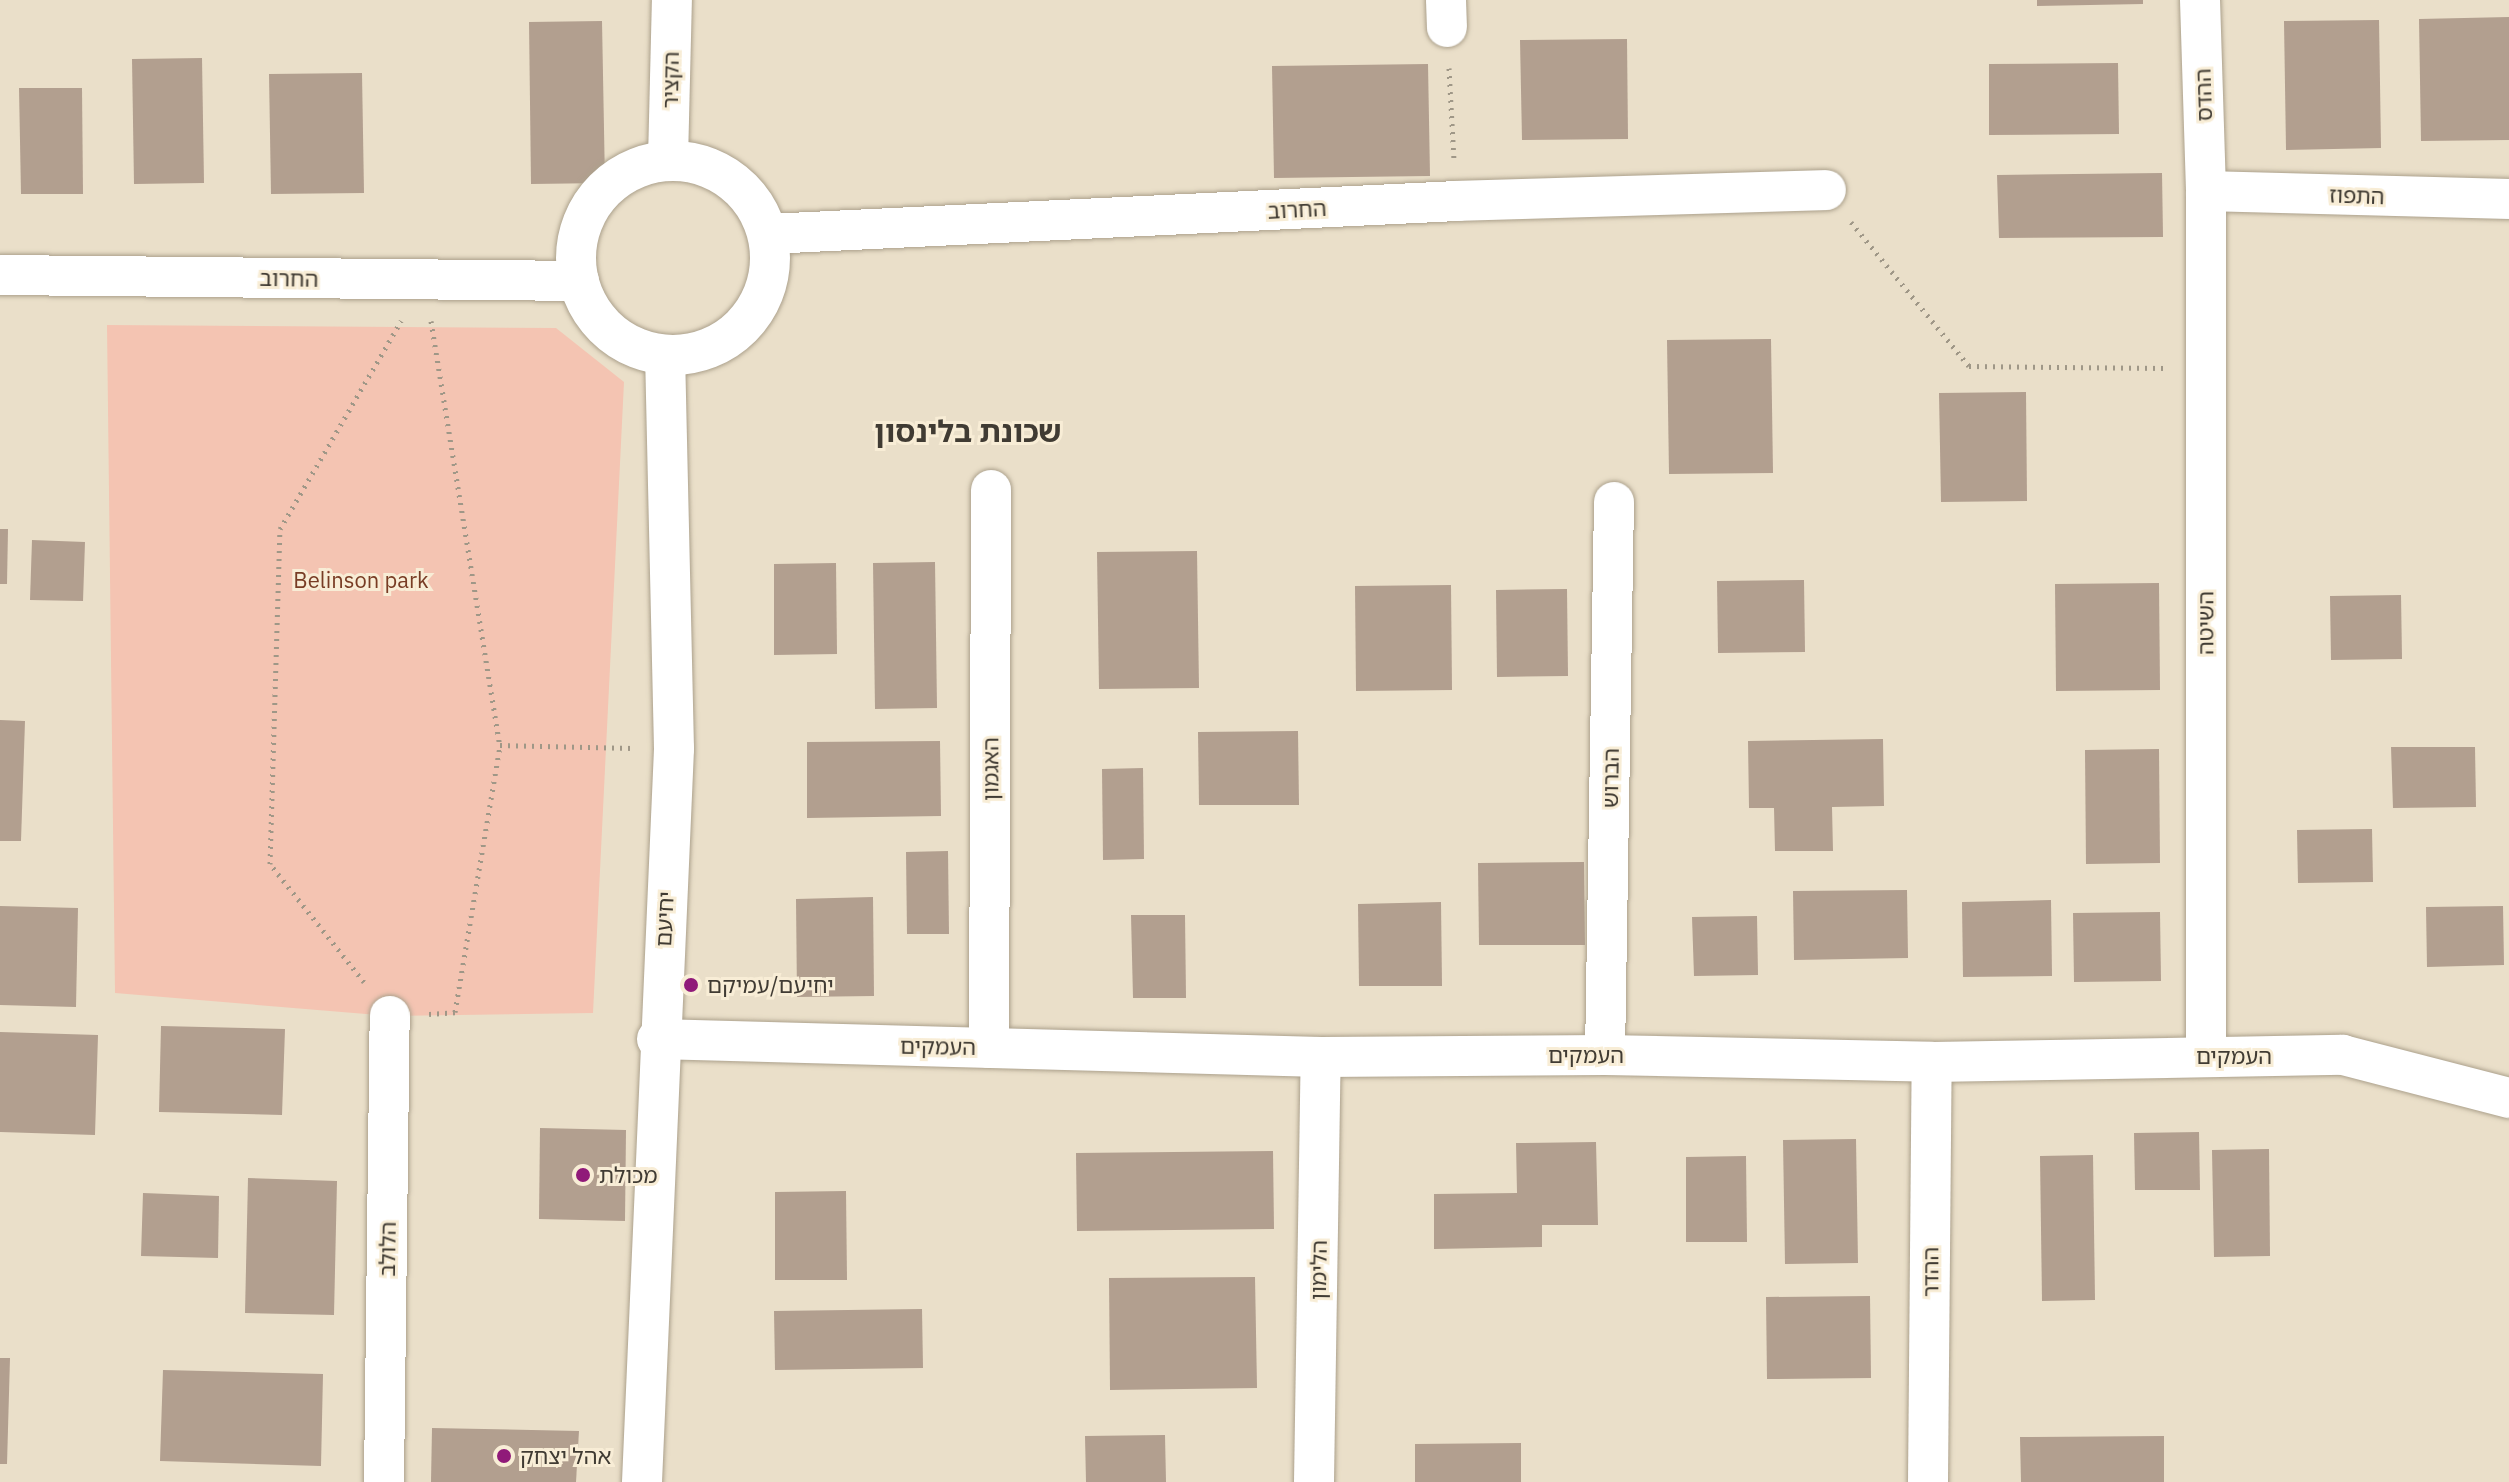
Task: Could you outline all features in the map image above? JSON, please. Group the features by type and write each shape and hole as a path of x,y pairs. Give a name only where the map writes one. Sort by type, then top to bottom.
{"street":[{"name":"הקציר","path":"668,160 672,0"},
{"name":"ההדס","path":"2200,0 2206,191"},
{"path":"668,160 702,164 732,180 754,204 768,234 771,265 764,295 748,321 724,341 696,353 665,355 641,350 601,323 579,281 576,252 582,224 596,199 640,166 668,160"},
{"name":"החרוב","path":"768,234 1457,201 1826,190"},
{"name":"התפוז","path":"2206,191 2509,199"},
{"name":"השיטה","path":"2206,191 2206,1056"},
{"name":"החרוב","path":"0,275 579,281"},
{"name":"יחיעם","path":"642,1482 657,1039 674,749 665,355"},
{"name":"האגמון","path":"989,1048 991,490"},
{"name":"הברוש","path":"1605,1055 1614,502"},
{"name":"הלולב","path":"384,1482 390,1016"},
{"name":"העמקים","path":"657,1039 1321,1057 1605,1055 1932,1062 2343,1055 2509,1098"},
{"name":"הלימון","path":"1314,1482 1321,1057"},
{"name":"ההדר","path":"1928,1482 1932,1062"}],"path":[{"path":"1446,13 1457,201"},
{"path":"1826,190 1969,366 2205,369"},
{"path":"425,280 500,745 455,1012 390,1016 270,864 280,529 425,280"},
{"path":"500,745 674,749"}],"green space":[{"name":"Belinson park","path":"107,325 556,328 624,382 593,1013 390,1016 115,993"}],"building":[{"path":"2037,0 2143,0 2143,4 2037,6"},
{"path":"2509,17 2509,140 2421,141 2419,19"},
{"path":"2379,20 2381,148 2286,150 2284,21"},
{"path":"602,21 605,183 531,184 529,22"},
{"path":"1627,39 1628,139 1522,140 1520,40"},
{"path":"202,58 204,183 134,184 132,59"},
{"path":"2118,63 2119,134 1989,135 1989,64"},
{"path":"1428,64 1430,176 1274,178 1272,66"},
{"path":"362,73 364,193 271,194 269,74"},
{"path":"19,88 82,88 83,194 21,194"},
{"path":"2162,173 2163,237 1999,238 1997,175"},
{"path":"1771,339 1773,473 1669,474 1667,340"},
{"path":"2026,392 2027,501 1941,502 1939,393"},
{"path":"0,529 8,529 7,584 0,584"},
{"path":"32,540 85,542 83,601 30,600"},
{"path":"1197,551 1199,688 1099,689 1097,552"},
{"path":"935,562 937,708 875,709 873,563"},
{"path":"836,563 837,654 774,655 774,564"},
{"path":"1804,580 1805,652 1718,653 1717,581"},
{"path":"2159,583 2160,690 2056,691 2055,584"},
{"path":"1451,585 1452,690 1356,691 1355,586"},
{"path":"1567,589 1568,676 1497,677 1496,590"},
{"path":"2401,595 2402,659 2331,660 2330,596"},
{"path":"0,720 25,721 21,841 0,841"},
{"path":"1298,731 1299,805 1199,805 1198,732"},
{"path":"1883,739 1884,806 1832,807 1833,851 1775,851 1774,808 1749,808 1748,741"},
{"path":"940,741 941,816 807,818 807,742"},
{"path":"2391,747 2475,747 2476,807 2393,808"},
{"path":"2159,749 2160,863 2086,864 2085,750"},
{"path":"1143,768 1144,859 1103,860 1102,769"},
{"path":"2372,829 2373,882 2298,883 2297,830"},
{"path":"948,851 949,934 907,934 906,852"},
{"path":"1584,862 1585,945 1479,945 1478,863"},
{"path":"1907,890 1908,958 1794,960 1793,891"},
{"path":"873,897 874,996 797,997 796,899"},
{"path":"2051,900 2052,976 1963,977 1962,902"},
{"path":"1441,902 1442,986 1359,986 1358,904"},
{"path":"0,906 78,908 76,1007 0,1005"},
{"path":"2503,906 2504,965 2427,967 2426,907"},
{"path":"2160,912 2161,981 2074,982 2073,913"},
{"path":"1131,915 1185,915 1186,998 1133,998"},
{"path":"1757,916 1758,975 1694,976 1692,917"},
{"path":"161,1026 285,1029 282,1115 159,1112"},
{"path":"0,1032 98,1035 95,1135 0,1132"},
{"name":"מכולת","path":"540,1128 626,1130 625,1221 539,1219"},
{"path":"2199,1132 2200,1190 2135,1190 2134,1133"},
{"path":"1856,1139 1858,1263 1785,1264 1783,1140"},
{"path":"1596,1142 1598,1225 1542,1225 1542,1247 1434,1249 1434,1194 1517,1193 1516,1143"},
{"path":"2269,1149 2270,1256 2214,1257 2212,1150"},
{"path":"1273,1151 1274,1229 1077,1231 1076,1153"},
{"path":"2093,1155 2095,1300 2042,1301 2040,1156"},
{"path":"1746,1156 1747,1242 1686,1242 1686,1157"},
{"path":"248,1178 337,1181 334,1315 245,1313"},
{"path":"846,1191 847,1280 775,1280 775,1192"},
{"path":"143,1193 219,1196 218,1258 141,1256"},
{"path":"1255,1277 1257,1388 1110,1390 1109,1278"},
{"path":"1870,1296 1871,1378 1767,1379 1766,1297"},
{"path":"922,1309 923,1368 775,1370 774,1311"},
{"path":"0,1358 10,1358 7,1464 0,1464"},
{"path":"163,1370 323,1374 321,1466 160,1461"},
{"name":"אהל יצחק","path":"432,1428 579,1431 576,1482 431,1482"},
{"path":"1165,1435 1166,1482 1086,1482 1085,1436"},
{"path":"2164,1436 2164,1482 2021,1482 2020,1437"},
{"path":"1521,1443 1521,1482 1415,1482 1415,1444"}],"place":[{"name":"יחיעם/עמיקם","path":"691,985"},
{"name":"מכולת","path":"583,1175"},
{"name":"אהל יצחק","path":"504,1456"}],"district":[{"name":"שכונת בלינסון","path":"968,431"}]}
